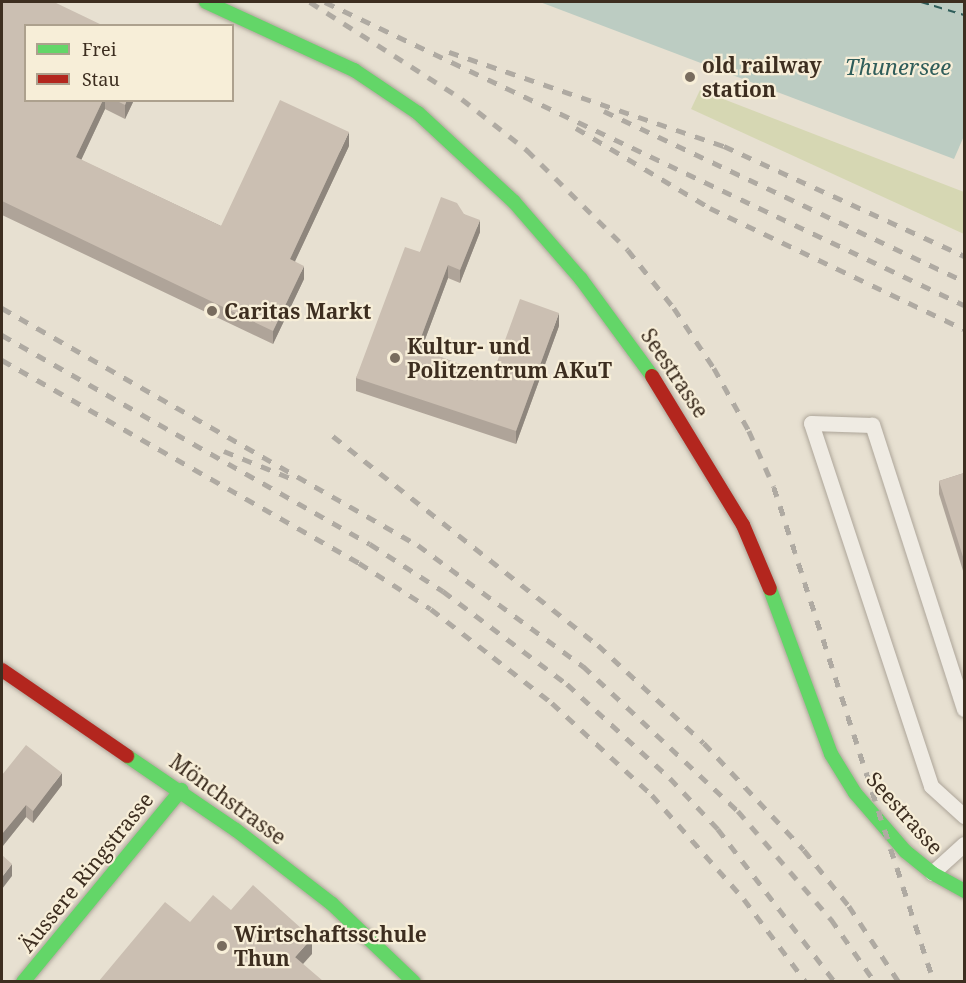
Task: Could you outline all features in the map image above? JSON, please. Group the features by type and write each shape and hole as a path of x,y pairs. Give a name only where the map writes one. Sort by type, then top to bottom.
{"street":[{"name":"Seestrasse","path":"206,2 354,70 418,112 514,202 581,279 668,398 743,525 781,614 831,754 874,816 932,873 964,891"},
{"name":"Mönchstrasse","path":"2,670 181,790 332,904 414,981"},
{"name":"Äussere Ringstrasse","path":"23,981 181,790"}],"lane":[{"path":"964,709 872,425 811,423 931,786 964,816"},
{"path":"932,873 964,844"}],"green space":[{"path":"700,90 964,192 964,234 691,109"}],"water":[{"name":"Thunersee","path":"540,2 964,2 964,136 954,159"}],"building":[{"path":"2,2 54,2 100,24 24,24 24,102 102,102 76,157 221,226 280,100 349,132 290,259 304,266 273,331 2,201"},
{"path":"441,197 457,203 464,214 480,220 460,270 448,265 417,348 492,376 520,299 559,313 516,431 356,378 405,247 420,252"},
{"path":"964,473 964,560 939,481"},
{"path":"26,745 62,773 33,811 26,805 2,834 2,775"},
{"path":"2,855 12,864 2,877"},
{"name":"Wirtschaftsschule Thun","path":"253,885 312,938 295,957 323,981 99,981 165,902 190,922 213,895 231,910"}],"ferry route":[{"path":"921,2 964,15"}],"railway":[{"path":"310,2 462,99 527,150 628,250 674,308 714,368 749,431 774,487 934,982"},
{"path":"325,2 964,305"},
{"path":"449,52 724,146 964,256"},
{"path":"604,111 964,281"},
{"path":"576,128 710,208 964,329"},
{"path":"2,308 418,545 583,666 738,811 831,919 875,982"},
{"path":"2,335 370,544 443,591 567,684 670,778 718,829 835,982"},
{"path":"2,360 359,563 431,609 552,703 652,795 744,899 806,982"},
{"path":"333,436 598,645 704,743 804,850 849,906 899,982"},
{"path":"224,451 290,478"}],"traffic: fast":[{"path":"206,2 354,70 418,113 514,202 581,279 652,376"},
{"path":"770,589 831,754 855,793 905,851 932,873 964,891"},
{"path":"127,756 236,830 332,904 414,982"},
{"path":"23,982 181,790"}],"traffic: jam":[{"path":"652,376 743,525 770,589"},
{"path":"2,670 127,756"}],"place":[{"name":"old railway station","path":"690,77"},
{"name":"Caritas Markt","path":"212,311"},
{"name":"Kultur- und Politzentrum AKuT","path":"395,358"},
{"name":"Wirtschaftsschule Thun","path":"222,946"}]}
